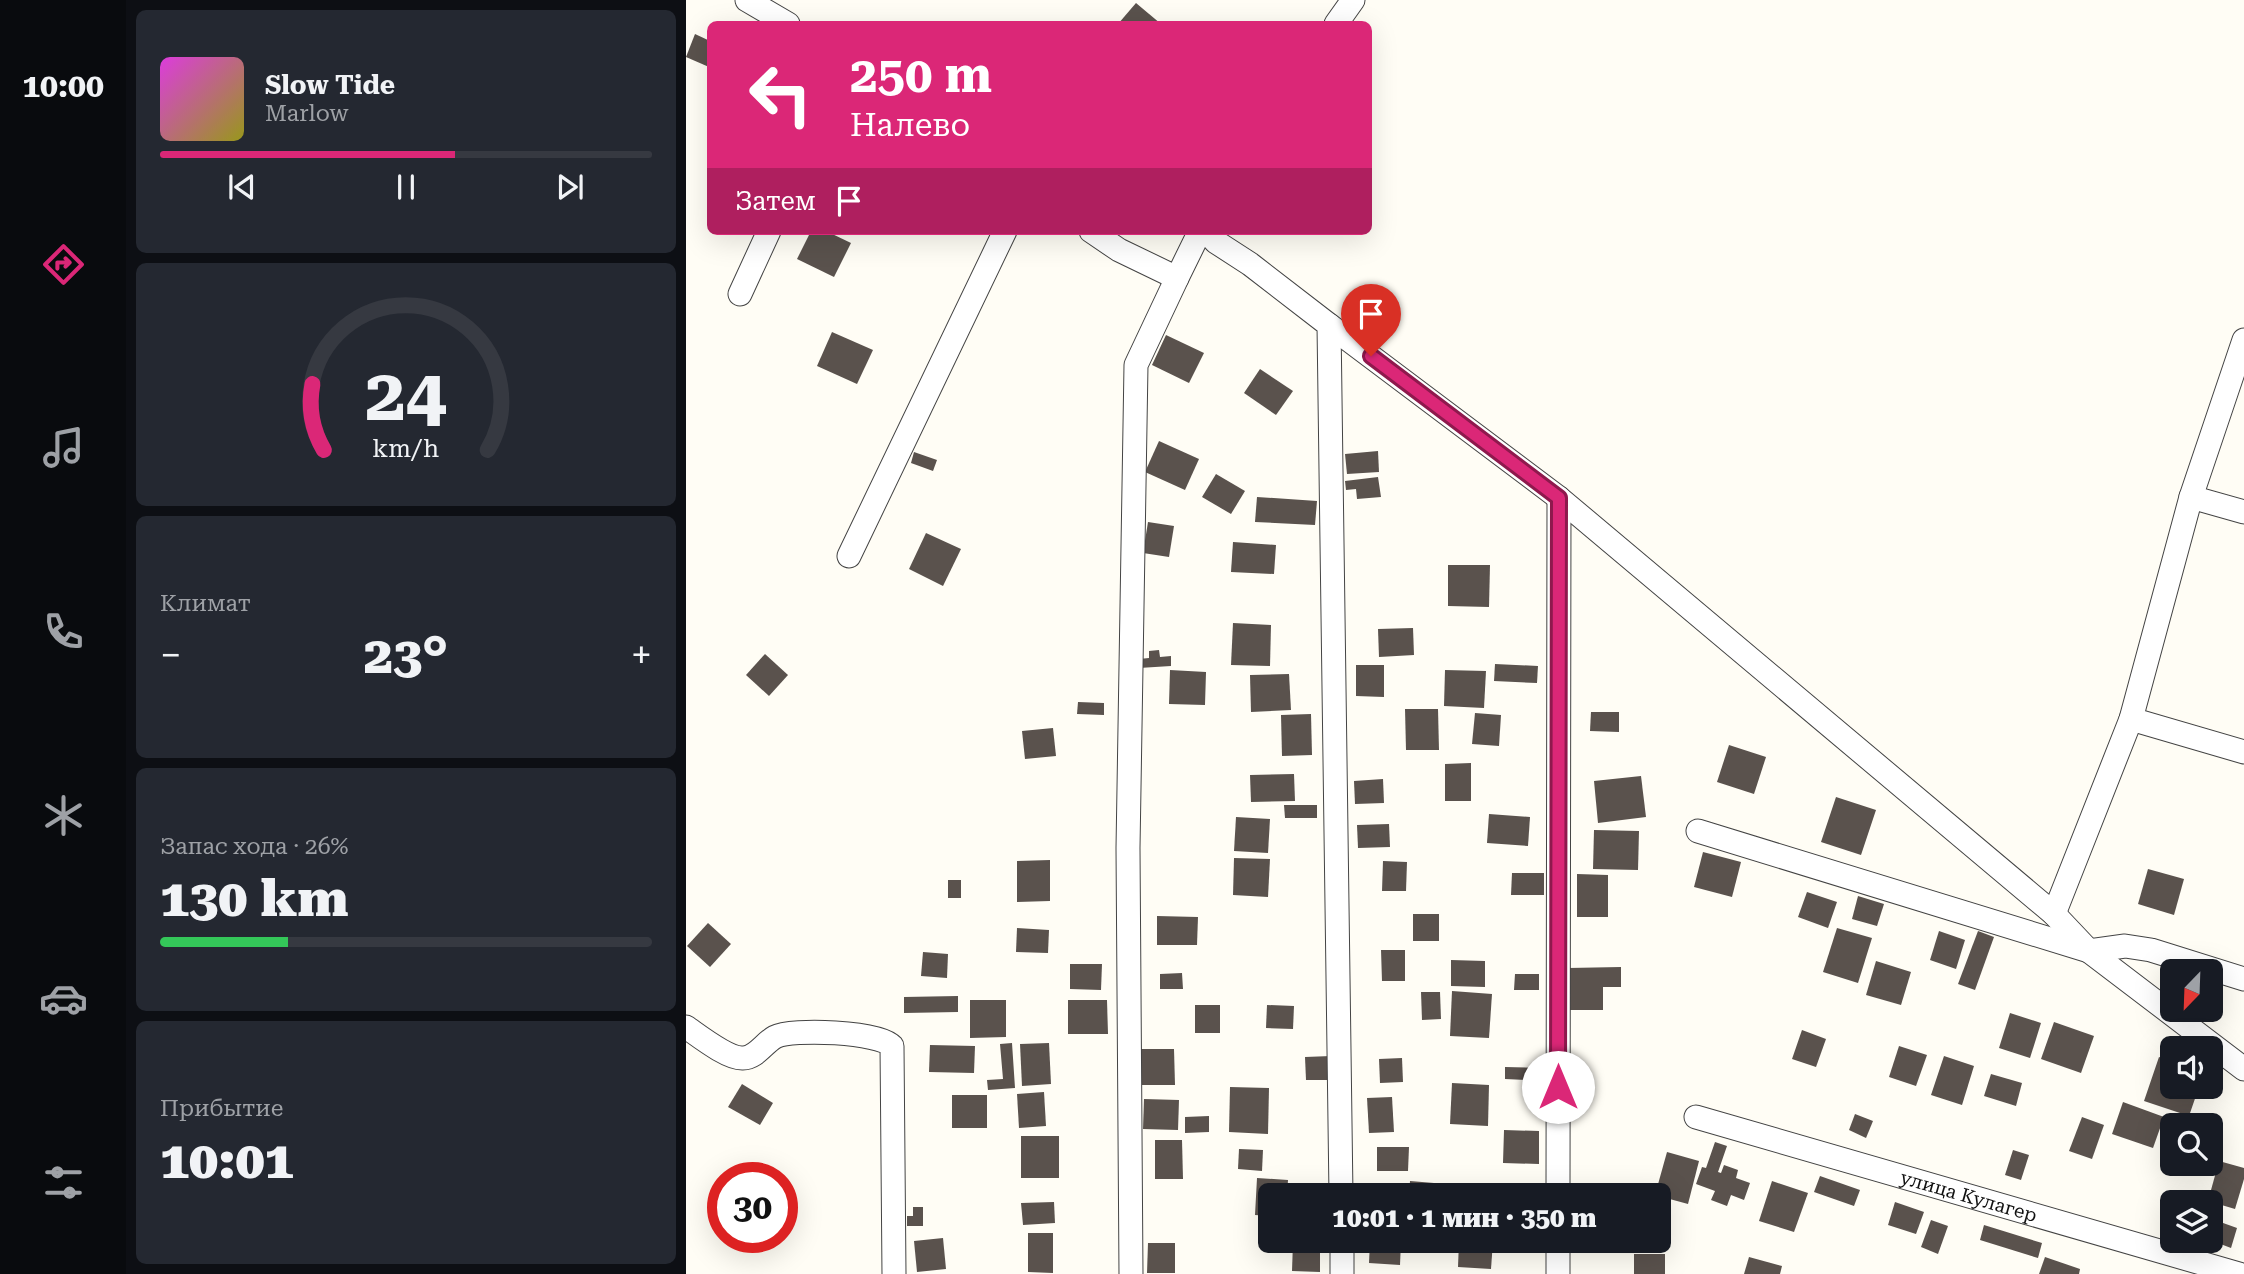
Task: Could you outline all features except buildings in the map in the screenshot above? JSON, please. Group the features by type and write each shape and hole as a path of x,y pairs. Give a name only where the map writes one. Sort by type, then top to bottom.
{"street":[{"path":"747,0 783,21"},
{"path":"1338,21 1353,0"},
{"path":"740,294 767,235"},
{"path":"849,556 1003,235"},
{"path":"1097,235 1119,250 1177,278"},
{"path":"1131,1274 1128,848 1136,365 1197,235"},
{"path":"1210,235 1559,498 2054,914 2089,951 2244,1069"},
{"path":"1329,325 1341,1183"},
{"path":"2054,914 2131,719 2192,497 2244,340"},
{"path":"2192,497 2244,512"},
{"path":"1558,1183 1559,498"},
{"path":"2131,719 2244,752"},
{"path":"1698,831 2089,951 2125,946 2151,950 2244,979"},
{"path":"686,1027 719,1049 744,1058 754,1055 776,1036 790,1033 839,1034 879,1039 892,1046 894,1274"},
{"name":"улица Кулагер","path":"1696,1116 2239,1274"},
{"path":"1342,1253 1342,1274"},
{"path":"1558,1253 1558,1274"}],"route":[{"path":"1371,356 1559,498 1558,1087"}]}
